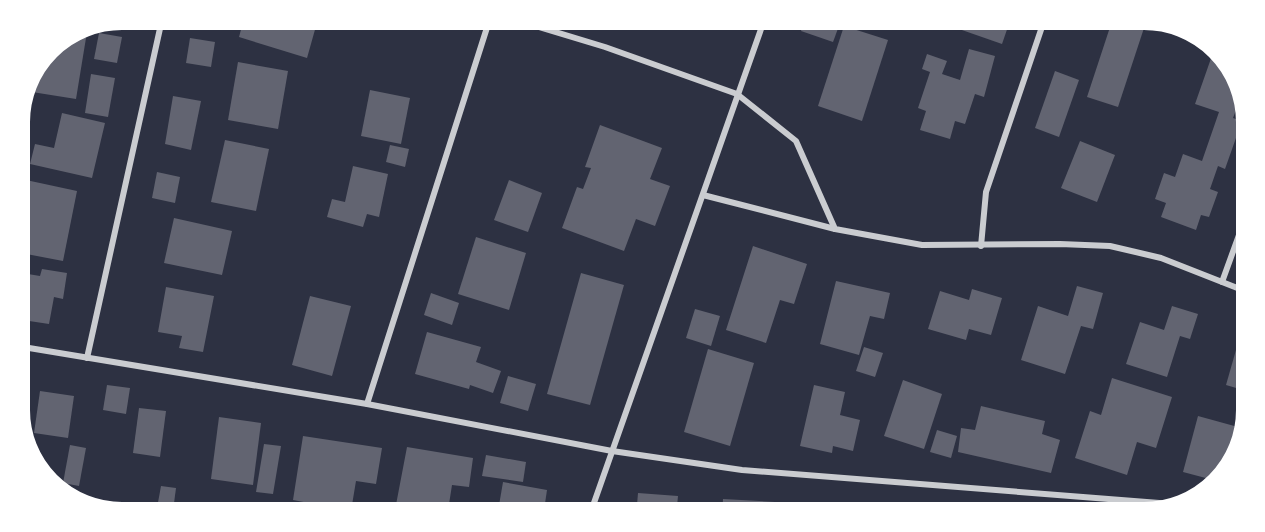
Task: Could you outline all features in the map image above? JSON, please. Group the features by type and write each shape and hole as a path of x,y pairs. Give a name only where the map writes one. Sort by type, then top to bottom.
{"street":[{"path":"87,358 161,26"},
{"path":"367,404 487,26"},
{"path":"536,26 605,47 737,94 796,141 835,229"},
{"path":"593,506 762,26"},
{"path":"981,246 986,192 1043,26"},
{"path":"703,195 835,229 922,245 1110,246 1161,258 1240,289"},
{"path":"1222,282 1240,232"},
{"path":"26,348 367,404 612,451 742,470 1166,504"}],"building":[{"path":"133,26 132,30 112,27"},
{"path":"242,26 316,26 307,58 239,37"},
{"path":"803,26 839,26 833,42 801,31"},
{"path":"844,26 888,40 862,121 818,106"},
{"path":"960,26 1008,26 1002,44 959,29"},
{"path":"1110,26 1144,28 1118,107 1087,97"},
{"path":"99,33 122,37 117,63 94,59"},
{"path":"77,37 86,38 76,99 32,92 35,79 58,49"},
{"path":"190,38 215,42 211,67 186,63"},
{"path":"969,49 995,56 984,97 975,94 965,124 955,121 950,139 920,130 926,111 918,108 930,72 922,69 927,54 947,61 942,74 960,80"},
{"path":"1212,55 1220,63 1232,85 1238,105 1233,118 1240,120 1240,127 1225,169 1218,166 1210,189 1218,192 1209,217 1201,215 1196,230 1161,217 1166,203 1155,199 1164,173 1175,177 1183,154 1202,161 1219,112 1195,104"},
{"path":"238,62 288,71 278,129 228,120"},
{"path":"1055,71 1079,80 1059,137 1035,128"},
{"path":"91,74 115,78 108,117 85,113"},
{"path":"370,90 410,98 401,144 361,136"},
{"path":"173,96 201,101 191,150 165,144"},
{"path":"62,113 105,123 92,178 30,164 35,144 54,148"},
{"path":"600,125 662,148 650,179 670,186 655,226 636,219 624,251 562,228 577,187 583,189 591,168 585,167"},
{"path":"225,140 269,149 256,211 211,202"},
{"path":"1080,141 1115,155 1097,202 1061,188"},
{"path":"390,145 409,149 405,167 386,162"},
{"path":"353,166 388,174 379,217 367,214 363,227 327,217 332,199 345,202"},
{"path":"157,172 180,177 175,203 152,198"},
{"path":"26,180 77,191 63,261 26,254"},
{"path":"509,180 542,193 528,232 494,220"},
{"path":"174,218 232,231 222,275 164,263"},
{"path":"476,237 526,253 509,310 458,294"},
{"path":"753,246 807,264 794,304 780,300 766,343 726,330"},
{"path":"42,269 67,273 63,299 54,297 49,324 26,321 26,274 40,276"},
{"path":"581,273 624,285 590,405 547,394"},
{"path":"836,281 890,293 884,319 870,316 859,355 820,344"},
{"path":"1077,286 1103,293 1093,329 1081,326 1065,374 1021,360 1038,306 1068,316"},
{"path":"166,287 214,296 203,352 179,348 182,336 158,332"},
{"path":"972,289 1002,298 991,335 969,329 966,340 928,329 940,291 969,300"},
{"path":"431,293 459,303 452,325 424,315"},
{"path":"310,296 351,306 332,376 292,365"},
{"path":"1172,306 1198,314 1190,339 1180,336 1167,377 1126,364 1140,322 1164,330"},
{"path":"695,309 720,316 711,346 686,338"},
{"path":"427,332 481,347 476,362 501,371 493,393 470,385 469,389 415,374"},
{"path":"1240,336 1240,389 1226,385"},
{"path":"864,347 883,353 875,377 856,371"},
{"path":"708,349 754,363 730,446 684,432"},
{"path":"508,376 536,384 528,411 500,403"},
{"path":"1112,378 1172,397 1156,448 1137,442 1127,475 1075,458 1090,411 1101,415"},
{"path":"903,380 942,394 924,449 884,436"},
{"path":"107,385 130,388 126,414 103,410"},
{"path":"814,385 845,392 840,415 860,420 853,451 833,446 832,453 800,446"},
{"path":"40,391 74,396 68,438 34,433"},
{"path":"981,406 1045,421 1042,434 1060,440 1051,473 958,452 961,428 975,430"},
{"path":"139,408 166,411 160,457 133,453"},
{"path":"1198,416 1238,427 1232,447 1223,464 1211,479 1183,472"},
{"path":"219,417 261,423 253,485 211,479"},
{"path":"937,430 957,436 951,458 930,452"},
{"path":"303,436 382,448 376,484 356,481 352,506 325,506 293,500"},
{"path":"264,444 281,446 273,494 256,492"},
{"path":"70,445 86,448 79,486 63,483"},
{"path":"407,447 473,458 469,487 452,485 449,506 396,506"},
{"path":"486,455 526,462 523,482 482,476"},
{"path":"503,482 547,490 545,506 499,506"},
{"path":"161,486 176,488 174,506 157,506"},
{"path":"638,493 678,496 677,506 637,506"},
{"path":"723,499 775,502 775,506 723,506"}]}
